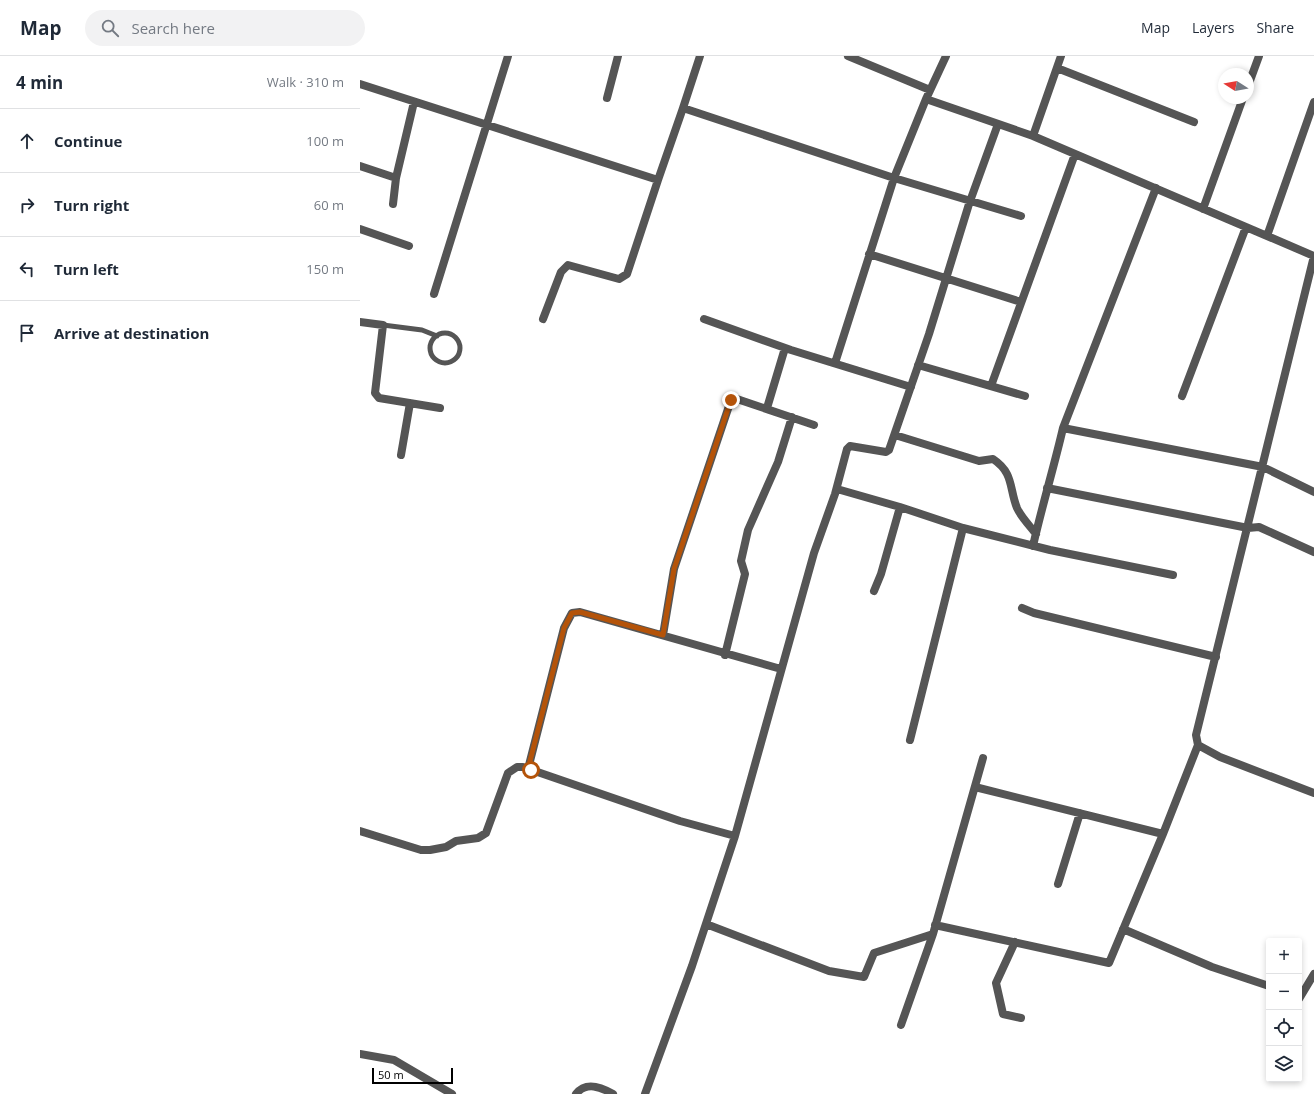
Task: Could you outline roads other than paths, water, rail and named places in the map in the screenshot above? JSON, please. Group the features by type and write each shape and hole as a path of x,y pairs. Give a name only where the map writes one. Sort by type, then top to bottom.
{"street":[{"path":"434,294 485,125 508,56"},
{"path":"607,98 618,56"},
{"path":"543,319 561,272 568,265 619,279 627,274 700,56"},
{"path":"848,56 930,90"},
{"path":"835,363 894,178 926,99 946,56"},
{"path":"1033,136 1061,56"},
{"path":"1254,70 1259,56"},
{"path":"1057,68 1194,122"},
{"path":"360,84 658,180"},
{"path":"926,99 1033,136 1314,256 1196,735 1198,745 1164,834 1109,963 935,925"},
{"path":"393,204 396,178 414,102"},
{"path":"1267,236 1314,102"},
{"path":"1203,209 1242,104"},
{"path":"683,108 894,178 1021,216"},
{"path":"645,1094 706,924 735,836 814,553 837,489 847,449 850,446 886,452 889,450 911,387 970,201 998,124"},
{"path":"991,386 1075,154"},
{"path":"360,166 396,178"},
{"path":"1033,546 1063,428 1156,188"},
{"path":"1182,396 1246,227"},
{"path":"360,229 409,246"},
{"path":"869,254 1021,302"},
{"path":"704,320 785,348 911,387"},
{"path":"360,322 383,325 375,393 379,398 440,408"},
{"path":"767,408 785,348"},
{"path":"918,365 1025,396"},
{"path":"663,635 674,569 729,404 734,398 814,425"},
{"path":"401,455 410,403"},
{"path":"725,655 745,574 741,561 748,530 778,462 792,417"},
{"path":"1063,428 1263,467 1314,492"},
{"path":"895,435 979,461 993,459 1002,465 1010,478 1018,510 1036,534"},
{"path":"1048,488 1248,528 1259,527 1314,552"},
{"path":"837,489 900,507 963,528 1033,546 1173,575"},
{"path":"874,591 881,574 900,507"},
{"path":"910,740 963,528"},
{"path":"1022,608 1034,613 1216,657"},
{"path":"528,769 564,628 572,613 580,612 663,635 725,655 781,669"},
{"path":"1198,745 1220,757 1314,793"},
{"path":"901,1025 933,934 983,758"},
{"path":"360,831 421,850 441,848 456,841 478,838 486,832 508,773 517,767 528,769 680,821 735,836"},
{"path":"975,787 1164,834"},
{"path":"1058,884 1080,813"},
{"path":"706,924 829,971 864,977 874,953 933,934"},
{"path":"1123,929 1212,967 1266,985"},
{"path":"1015,942 996,983 1003,1014 1021,1018"},
{"path":"1302,994 1314,974"},
{"path":"360,1054 394,1060 452,1094"},
{"path":"576,1094 580,1089 595,1086 603,1088 613,1094"}],"lane":[{"path":"383,325 422,330 437,336 443,333 451,334 458,338 461,350 456,361 448,364 440,363 434,359 430,351 430,344 437,336"}]}
